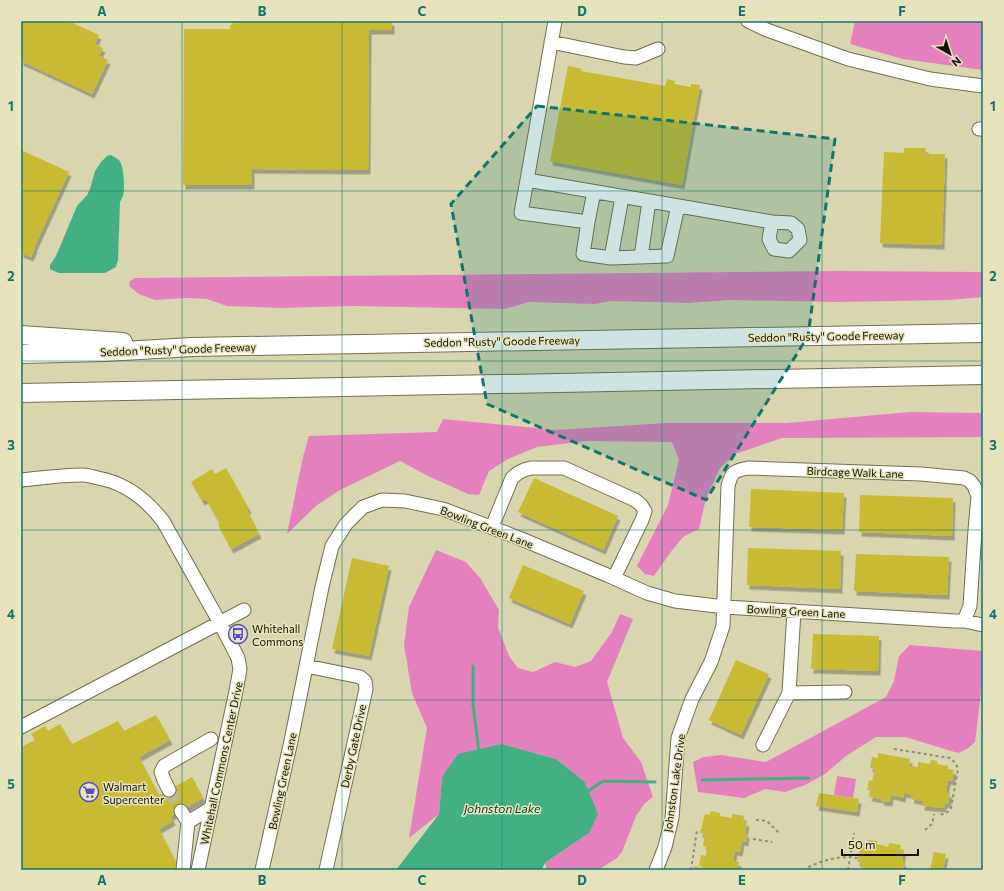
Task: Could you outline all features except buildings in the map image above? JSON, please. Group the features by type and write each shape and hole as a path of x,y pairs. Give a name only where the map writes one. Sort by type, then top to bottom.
{"highway":[{"name":"Seddon \"Rusty\" Goode Freeway","path":"21,354 105,352 192,347 983,333"},
{"path":"21,334 192,347"},
{"path":"21,393 983,375"}],"street":[{"path":"555,21 520,213 588,222"},
{"path":"748,21 767,30 848,59 930,79 983,86"},
{"path":"551,42 624,57 636,58 658,49"},
{"path":"527,180 772,222"},
{"path":"594,192 583,254 611,258 667,256 678,206"},
{"path":"611,258 622,197"},
{"path":"641,257 649,201"},
{"path":"492,528 512,478 518,473 532,468 564,468 634,500 641,505 644,511 642,520 614,578"},
{"name":"Birdcage Walk Lane","path":"724,607 728,486 730,476 736,471 748,468 921,474 964,478 970,481 974,486 978,496 970,606 964,620"},
{"name":"Whitehall Commons Center Drive","path":"21,480 84,475 108,480 125,486 142,499 163,521 238,658 240,669 236,691 198,870"},
{"name":"Bowling Green Lane","path":"262,870 332,546 346,524 363,507 382,500 405,501 444,509 614,578 647,593 675,601 724,607 955,621 964,620 983,625"},
{"name":"Johnston Lake Drive","path":"656,870 665,847 672,818 678,738 692,699 711,662 723,626 724,607"},
{"path":"21,727 244,610"},
{"path":"763,745 789,693 794,611"},
{"name":"Derby Gate Drive","path":"306,666 360,677 365,681 366,689 326,870"},
{"path":"789,693 845,692"},
{"path":"169,790 161,772 164,766 211,740"},
{"path":"183,870 184,816 211,808"}],"path":[{"path":"894,749 950,758 957,765 958,769 951,808 949,812 945,814 938,814"},
{"path":"925,830 932,824 934,814"},
{"path":"756,820 767,821 779,833"},
{"path":"691,870 697,830"},
{"path":"848,870 854,833"},
{"path":"753,839 772,842"},
{"path":"803,870 828,859 842,857 858,858"}],"highlighted area":[{"path":"537,106 835,139 808,336 706,500 487,404 451,204"}],"shaded area":[{"path":"855,21 983,21 983,70 903,59 850,44"},
{"path":"837,271 983,272 983,297 949,300 836,302 729,300 688,303 612,301 594,304 529,302 504,309 353,306 281,308 227,306 207,299 188,298 155,300 139,294 129,286 130,281 135,278"},
{"path":"910,412 983,413 983,437 782,438 735,454 720,468 706,498 699,529 683,537 654,576 645,574 637,566 668,505 679,460 672,442 586,441 537,447 508,459 489,471 479,495 468,494 430,477 400,461 340,490 317,505 287,534 303,457 309,436 437,432 443,419 556,430 666,423 787,423"},
{"path":"436,550 466,562 480,578 499,610 498,627 509,656 518,668 533,672 555,662 575,667 591,661 612,632 620,614 633,619 607,682 623,738 641,762 653,797 645,803 636,816 622,852 617,858 598,870 546,870 546,862 589,833 584,781 556,759 502,744 442,777 439,814 409,838 427,728 412,693 404,645 409,607"},
{"path":"910,645 983,651 983,677 975,742 967,749 958,753 905,737 876,737 846,756 825,774 805,785 785,792 765,789 744,798 698,792 693,762 704,757 721,755 766,762 886,697 894,681 899,656"},
{"path":"837,776 856,779 853,798 834,795"}],"water":[{"path":"111,155 118,159 121,163 124,183 124,192 120,202 118,260 116,267 105,273 59,273 50,269 50,265 56,256 77,206 87,195 90,189 95,171 107,156"},
{"name":"Johnston Lake","path":"502,744 556,759 584,781 598,814 589,833 546,862 541,870 396,870 439,814 442,777 458,754"}],"waterway":[{"path":"473,666 473,705 479,752"},
{"path":"702,780 809,778"},
{"path":"585,793 603,781 655,782"}],"tunnel":[{"path":"169,790 181,811"}],"place":[{"name":"Whitehall Commons","path":"238,634"},
{"name":"Walmart Supercenter","path":"89,792"}]}
